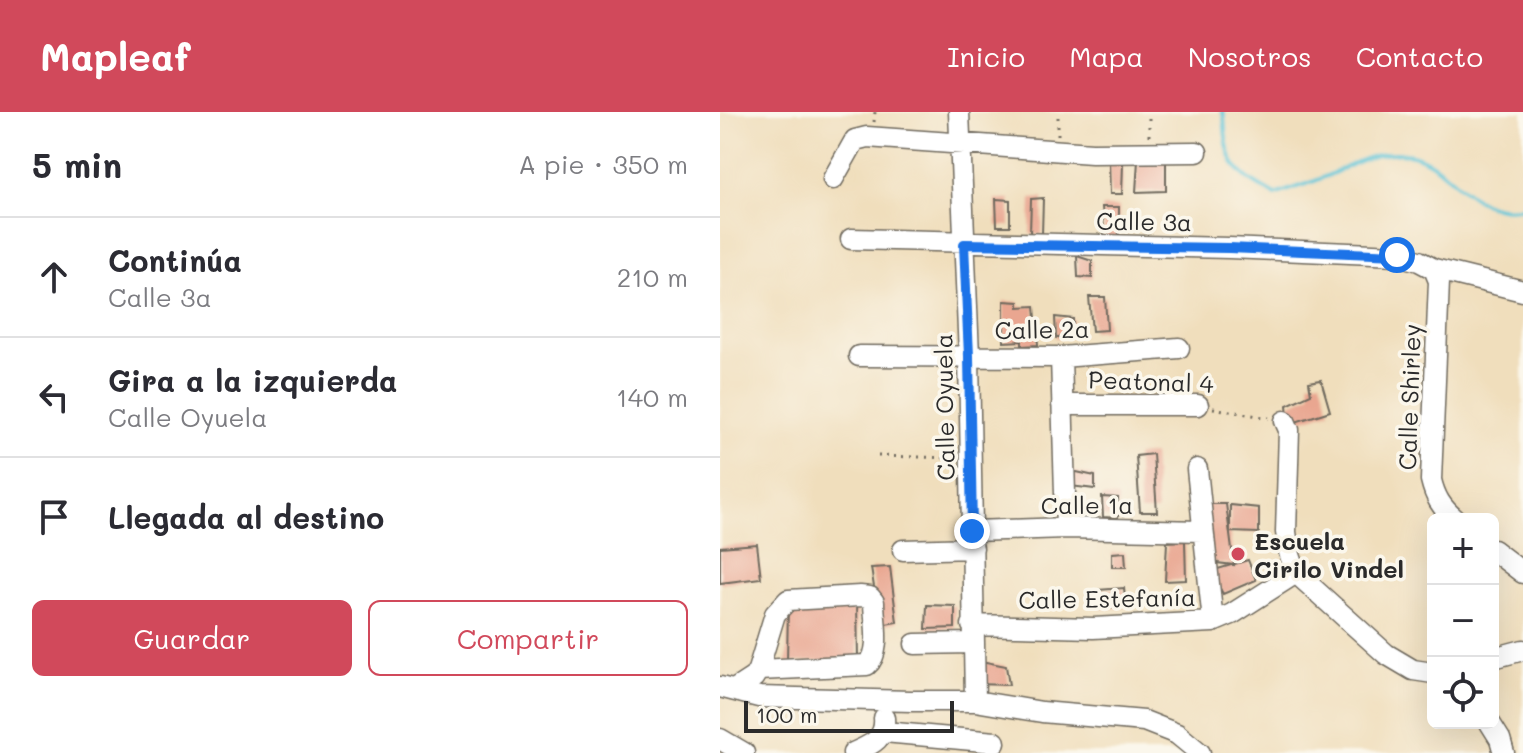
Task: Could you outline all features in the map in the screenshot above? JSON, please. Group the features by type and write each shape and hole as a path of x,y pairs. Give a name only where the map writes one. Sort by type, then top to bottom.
{"street":[{"name":"Calle Oyuela","path":"959,112 969,356 975,701"},
{"path":"833,179 855,140 867,137 1058,150 1197,152"},
{"name":"Calle 3a","path":"851,239 1397,255 1434,269 1523,291"},
{"name":"Calle Shirley","path":"1434,269 1439,281 1431,480 1434,495 1450,513"},
{"name":"Calle 2a","path":"859,356 1061,357 1179,348"},
{"path":"1061,357 1066,528"},
{"name":"Peatonal 4","path":"1062,405 1198,405"},
{"path":"1285,421 1289,430 1286,532 1296,573 1386,654 1413,670 1427,672"},
{"path":"1197,469 1213,622"},
{"name":"Calle 1a","path":"903,550 1066,528 1202,531"},
{"path":"1499,555 1523,573"},
{"name":"Calle Estefanía","path":"915,644 973,634 1213,622 1232,614 1296,573"},
{"path":"727,688 754,677 775,614 788,600 860,596 870,597 874,602 875,651 873,660 867,665 758,670"},
{"path":"1497,657 1523,650"},
{"path":"727,688 759,697 975,701 1042,712 1144,721 1177,734 1200,753"},
{"path":"853,753 878,740 884,732 879,700"},
{"path":"1494,729 1504,753"},
{"path":"884,732 995,742"}],"path":[{"path":"1058,112 1058,150"},
{"path":"1149,112 1149,152"},
{"name":"Peatonal 4","path":"1198,405 1285,421"},
{"path":"878,456 971,458"}],"building":[{"path":"1109,159 1123,163 1122,194 1110,194"},
{"path":"1138,160 1166,160 1166,191 1136,192"},
{"path":"1043,198 1042,235 1030,234 1031,199"},
{"path":"996,199 1010,200 1010,226 997,226"},
{"path":"1102,207 1119,207 1119,241 1105,242"},
{"path":"1077,256 1092,261 1092,278 1078,277"},
{"path":"1089,297 1105,297 1107,330 1092,331"},
{"path":"1004,301 1019,302 1019,307 1035,306 1038,345 1022,346 1022,341 1004,342"},
{"path":"1055,317 1073,319 1073,337 1056,338"},
{"path":"1321,380 1330,411 1289,424 1287,405 1311,394 1309,382"},
{"path":"1153,454 1157,512 1140,512 1136,456"},
{"path":"1072,471 1095,476 1095,489 1070,486"},
{"path":"1102,497 1118,498 1118,518 1103,517"},
{"path":"1202,504 1226,504 1234,565 1209,562"},
{"path":"1230,505 1259,508 1259,533 1230,532"},
{"path":"1185,541 1186,580 1165,581 1167,542"},
{"path":"757,544 761,578 720,583 720,547"},
{"path":"1125,552 1126,567 1112,567 1112,553"},
{"path":"1248,560 1256,580 1223,594 1211,571"},
{"path":"890,567 897,622 880,625 871,568"},
{"path":"1124,588 1126,607 1099,609 1098,590"},
{"path":"857,602 858,659 787,663 788,605"},
{"path":"927,605 955,606 955,628 926,629"},
{"path":"976,660 1006,666 1009,685 975,684"}],"waterway":[{"path":"1222,112 1227,145 1235,165 1250,180 1275,195 1368,158 1398,153 1416,156 1432,164 1486,204 1503,208 1523,207"}],"place":[{"name":"Escuela Cirilo Vindel","path":"1238,554"}],"route":[{"path":"972,531 964,244 1229,248 1397,255"}]}
